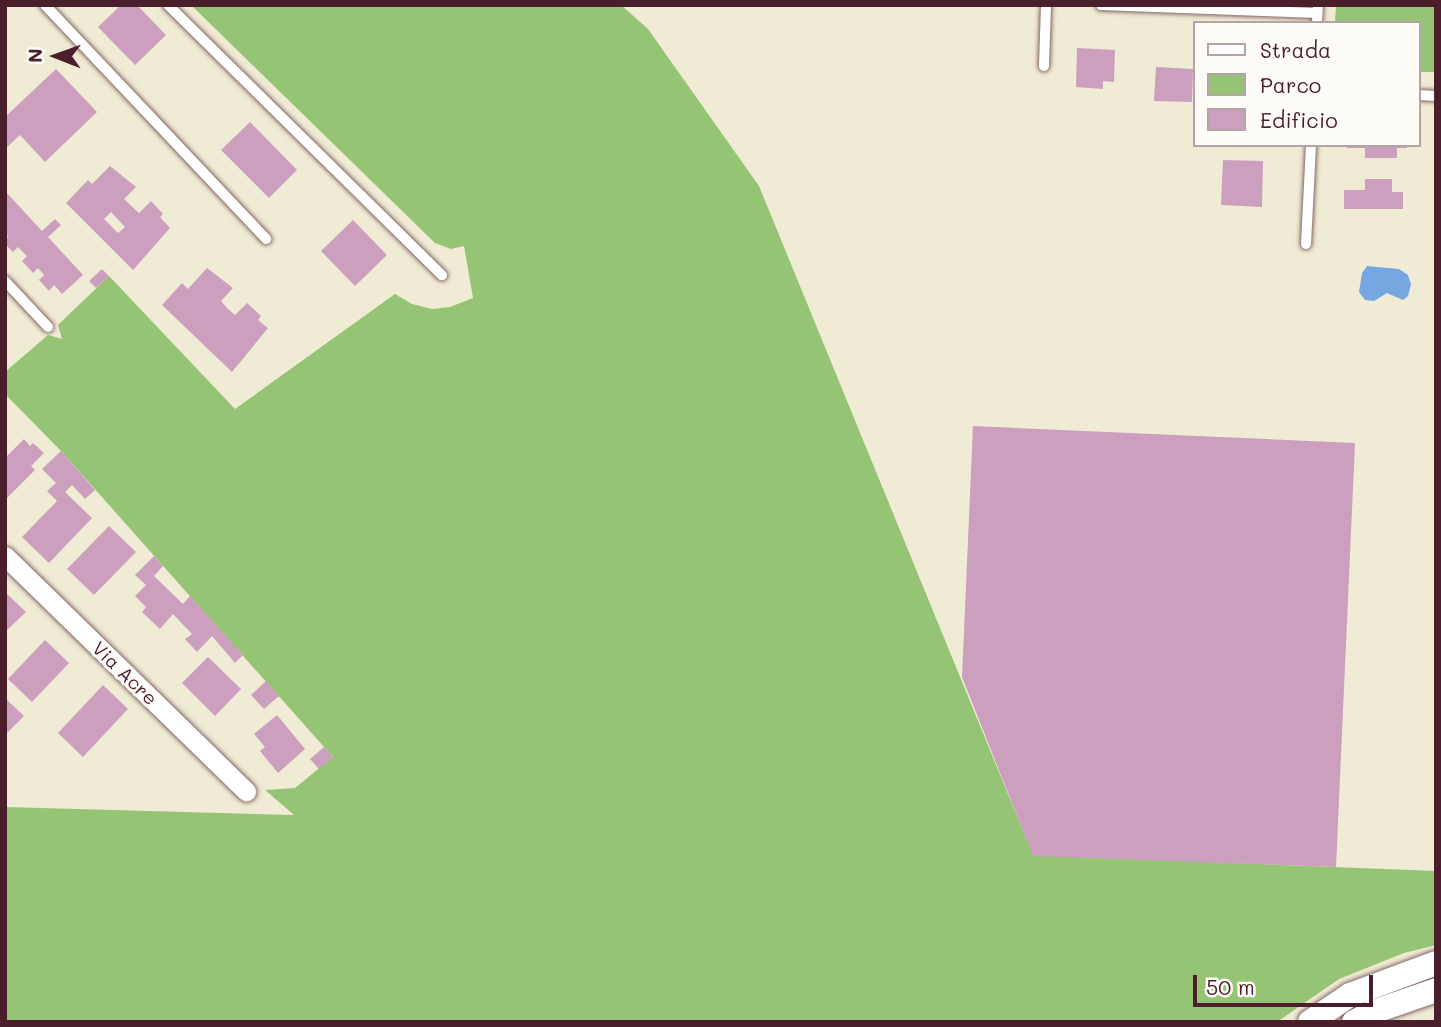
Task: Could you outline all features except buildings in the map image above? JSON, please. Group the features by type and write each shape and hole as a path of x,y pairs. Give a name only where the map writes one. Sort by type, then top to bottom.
{"street":[{"name":"Via Acre","path":"5,555 246,791"},
{"path":"1310,1022 1350,995 1436,963"},
{"path":"1354,1022 1373,1012 1436,990"}],"lane":[{"path":"45,5 266,239"},
{"path":"168,5 442,275"},
{"path":"1044,66 1046,5"},
{"path":"1101,5 1317,14"},
{"path":"1306,244 1311,147"},
{"path":"5,281 48,327"}],"green space":[{"path":"191,5 621,5 648,29 759,186 1033,855 1436,871 1436,945 1404,953 1339,979 1277,1022 5,1022 5,807 294,815 265,790 295,788 333,757 61,451 5,394 5,372 48,335 62,339 58,325 109,276 235,409 395,294 412,304 432,309 450,307 473,298 464,246 451,249 435,243"},
{"path":"1336,5 1436,5 1436,72 1420,72 1420,21 1335,21"}],"water":[{"path":"1367,266 1399,269 1408,275 1411,284 1408,296 1403,300 1387,293 1374,301 1365,300 1359,292 1362,273"}]}
